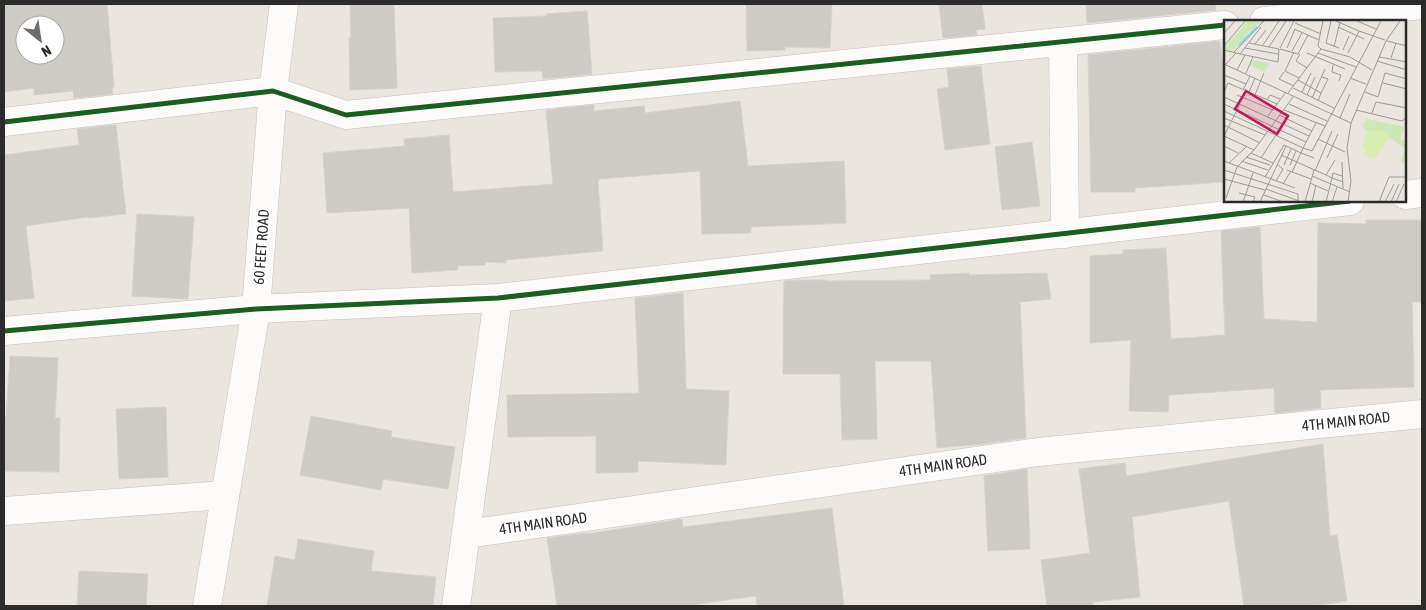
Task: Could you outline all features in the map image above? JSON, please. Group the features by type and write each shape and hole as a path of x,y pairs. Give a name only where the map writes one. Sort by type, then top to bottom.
{"street":[{"name":"60 FEET ROAD","path":"207,606 256,309 273,91 284,4"},
{"path":"1274,20 1422,5"},
{"path":"4,122 273,91 346,115 1224,25"},
{"path":"1063,42 1065,234"},
{"path":"1406,195 1422,193"},
{"path":"4,331 256,309 498,298 1341,202"},
{"path":"456,606 498,298"},
{"name":"4TH MAIN ROAD","path":"467,534 1038,452 1422,414"},
{"path":"4,511 225,495"}],"building":[{"path":"4,4 107,4 113,94 74,98 73,91 34,95 34,88 4,92"},
{"path":"350,4 394,4 397,88 350,90"},
{"path":"746,4 832,4 830,48 785,47 785,50 747,51"},
{"path":"939,4 982,4 985,29 976,30 977,35 943,38"},
{"path":"1086,4 1215,4 1216,10 1087,23"},
{"path":"587,11 592,74 543,79 542,71 495,72 493,18 546,16 546,14"},
{"path":"1220,41 1224,75 1224,182 1135,188 1135,192 1091,192 1088,55"},
{"path":"981,66 990,144 945,150 937,89 949,87 947,69"},
{"path":"740,101 748,166 844,161 846,223 751,227 751,233 702,234 700,171 599,179 603,251 506,260 506,263 486,262 485,265 458,266 458,270 412,273 409,208 327,213 323,153 405,146 404,139 449,135 453,192 553,184 546,110 594,105 594,111 644,106 645,113"},
{"path":"116,125 126,214 88,217 26,226 34,298 4,301 4,155 79,145 77,129"},
{"path":"1032,142 1040,206 1002,210 995,147"},
{"path":"137,214 194,217 188,299 132,296"},
{"path":"1366,220 1422,220 1422,302 1412,302 1414,387 1320,390 1321,408 1275,413 1274,388 1169,395 1168,412 1129,411 1131,340 1090,343 1090,256 1123,254 1123,250 1166,248 1171,339 1225,335 1221,231 1260,227 1264,319 1317,322 1318,223 1366,224"},
{"path":"969,273 969,275 1047,273 1051,299 1020,302 1026,438 937,448 931,361 875,361 877,439 842,440 840,374 783,374 784,281 930,280 930,275"},
{"path":"683,293 686,389 729,391 726,465 638,461 638,472 596,473 596,436 508,437 507,395 639,393 635,298"},
{"path":"10,356 58,358 55,418 60,418 59,472 4,471 4,417 6,417"},
{"path":"166,407 168,477 119,479 116,409"},
{"path":"311,416 392,431 391,437 455,447 448,489 383,479 381,490 300,475"},
{"path":"1323,444 1330,536 1337,535 1347,601 1312,606 1244,606 1229,501 1132,517 1140,597 1092,602 1093,606 1047,606 1041,560 1090,553 1079,469 1125,463 1126,476"},
{"path":"1027,469 1030,549 988,551 984,476"},
{"path":"832,508 844,606 757,606 756,596 697,604 697,606 557,606 547,538 587,534 682,519 683,527"},
{"path":"298,539 374,551 371,571 436,577 433,606 267,606 275,556 295,560"},
{"path":"79,571 148,574 146,606 77,606"}],"cycle path":[{"path":"4,122 273,91 346,115 1224,25"},
{"path":"4,331 256,309 498,298 1341,202"}]}
